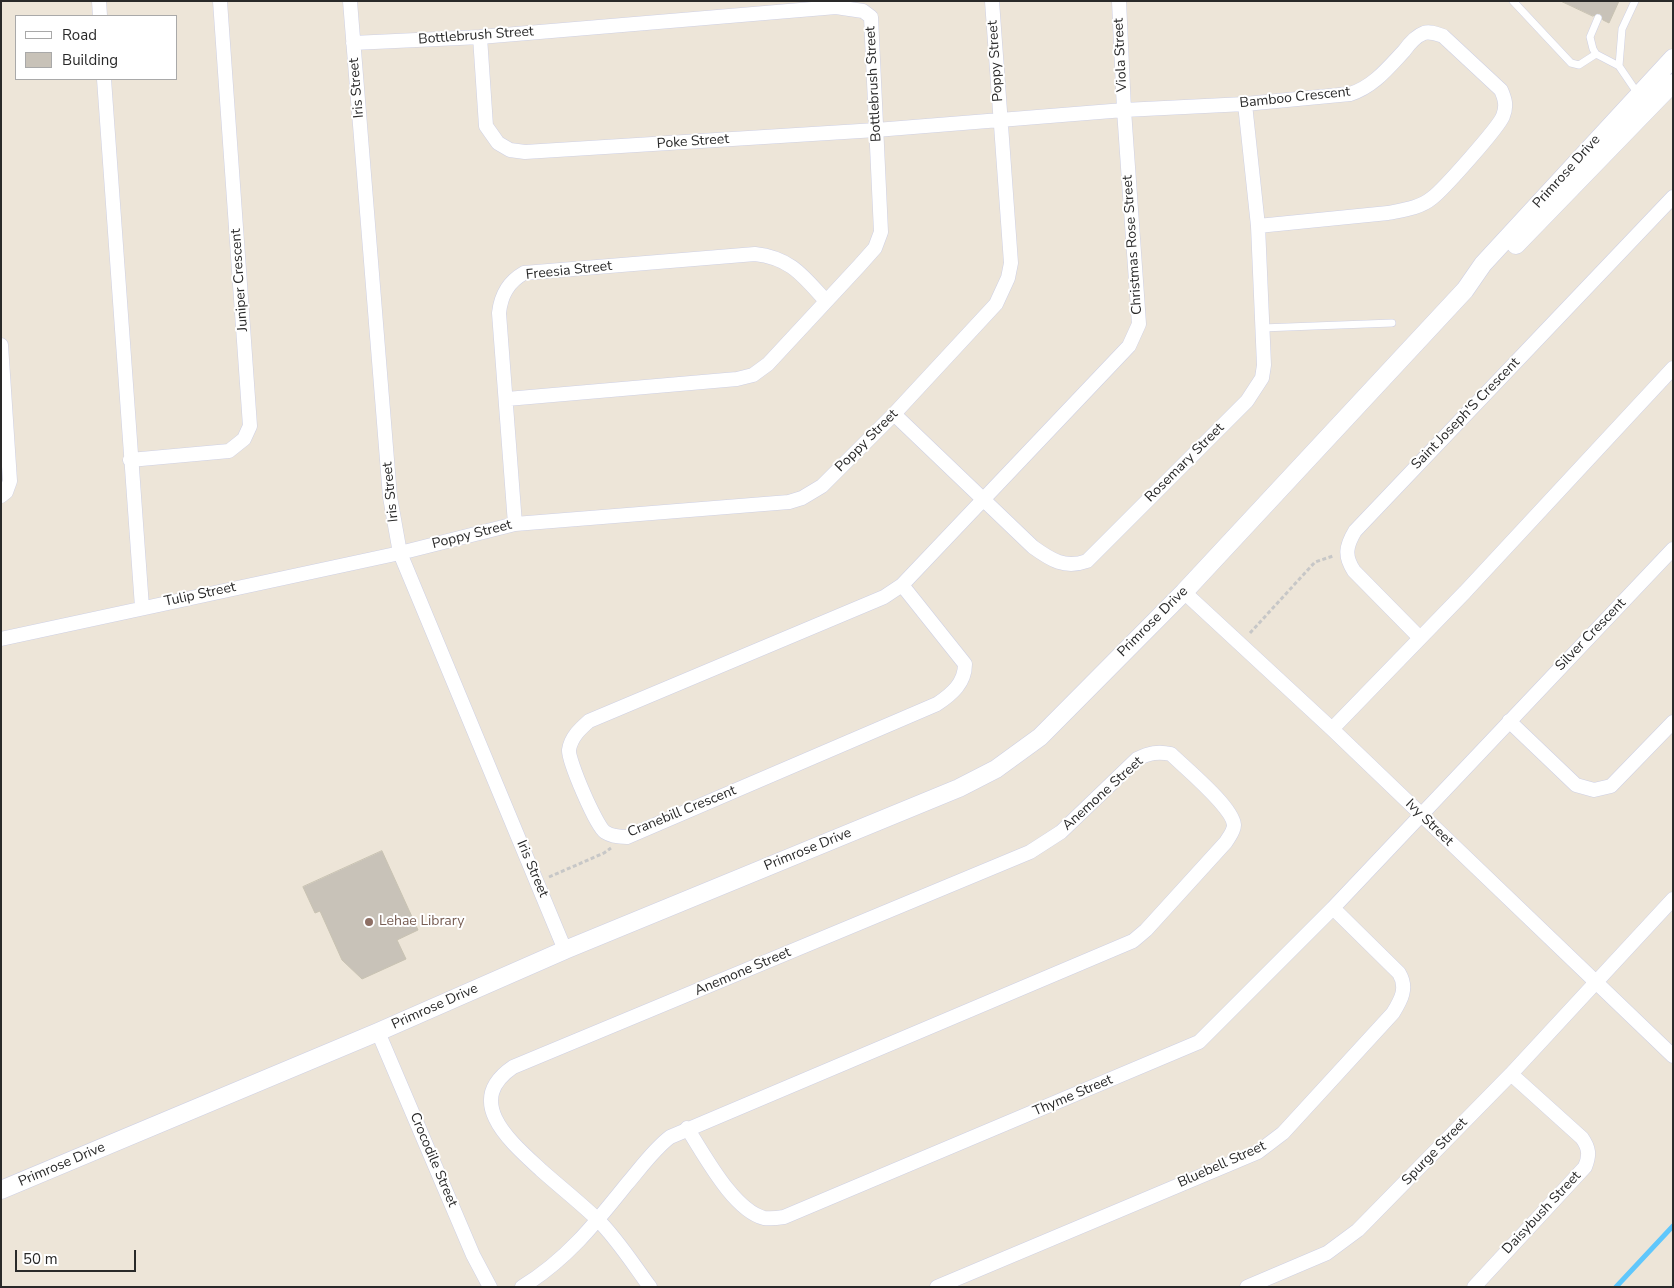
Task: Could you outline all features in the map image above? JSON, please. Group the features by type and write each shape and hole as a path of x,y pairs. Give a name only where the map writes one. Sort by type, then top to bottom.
{"street":[{"path":"99,1 100,15"},
{"name":"Juniper Crescent","path":"130,460 229,451 240,444 250,426 220,1"},
{"name":"Iris Street","path":"350,1 390,498 400,553 565,950"},
{"name":"Poppy Street","path":"400,553 515,524 789,502 802,498 822,486 894,414 996,304 1008,278 1011,263 992,1"},
{"name":"Viola Street","path":"1119,1 1124,110"},
{"name":"Bottlebrush Street","path":"353,43 480,37 850,8 863,11 870,17 880,232 875,248 768,364 753,375 737,379 507,399"},
{"name":"Bamboo Crescent","path":"1001,120 1124,110 1245,104 1350,94 1362,90 1386,71 1413,40 1424,33 1433,32 1443,36 1501,90 1505,100 1503,118 1498,126 1432,198 1419,205 1388,213 1258,226"},
{"name":"Poke Street","path":"480,37 486,126 498,143 510,150 537,151 876,130 1001,120"},
{"name":"Primrose Drive","path":"1,1190 378,1032 565,950 959,788 996,769 1040,737 1184,592 1465,290 1483,264 1673,58"},
{"path":"104,80 142,607"},
{"name":"Primrose Drive","path":"1465,290 1494,268 1673,83"},
{"name":"Rosemary Street","path":"894,414 1033,548 1051,560 1070,565 1088,561 1247,401 1262,378 1264,365 1258,226 1245,104"},
{"name":"Christmas Rose Street","path":"983,500 1121,356 1135,336 1139,324 1124,110"},
{"name":"Saint Joseph'S Crescent","path":"1346,552 1348,542 1355,531 1673,197"},
{"name":"Freesia Street","path":"515,524 499,313 500,303 509,284 524,273 755,254 773,256 788,262 826,301"},
{"path":"1,345 10,481 6,492 1,496"},
{"path":"1332,729 1673,368"},
{"name":"Cranebill Crescent","path":"902,585 965,664 963,680 947,697 937,704 627,837 618,837 600,827 570,758 571,742 578,731 589,721 884,597 902,585 983,500"},
{"name":"Silver Crescent","path":"1420,815 1673,549"},
{"path":"1346,552 1348,562 1354,571 1420,638"},
{"name":"Tulip Street","path":"1,639 142,607 400,553"},
{"name":"Ivy Street","path":"1184,592 1332,729 1673,1056"},
{"path":"1509,720 1576,785 1594,790 1611,786 1673,722"},
{"name":"Anemone Street","path":"522,1287 556,1264 598,1220 662,1144 686,1128 1133,941 1146,930 1226,842 1234,826 1233,818 1224,806 1171,754 1160,751 1149,753 1137,759 1061,832 1030,852 513,1067 496,1084 491,1097 497,1124 516,1148 598,1220"},
{"name":"Thyme Street","path":"686,1128 730,1193 742,1205 764,1218 784,1217 1199,1042 1333,908 1420,815"},
{"name":"Spurge Street","path":"1247,1287 1312,1260 1341,1244 1358,1230 1511,1074 1595,981 1673,899"},
{"name":"Bluebell Street","path":"937,1287 1258,1152 1283,1133 1393,1013 1402,995 1404,980 1399,973 1333,908"},
{"name":"Crocodile Street","path":"378,1032 473,1255 490,1287"},
{"name":"Daisybush Street","path":"1474,1287 1585,1167 1588,1160 1588,1147 1582,1138 1511,1074"},
{"path":"598,1220 650,1287"}],"lane":[{"path":"1513,1 1572,63 1579,65 1596,54"},
{"path":"1619,66 1622,29 1635,1"},
{"path":"1598,18 1590,37 1596,54 1619,66 1638,94"},
{"path":"1262,328 1392,323"}],"path":[{"path":"1240,644 1315,562 1346,552"},
{"path":"537,882 609,851 618,837"}],"building":[{"path":"1561,1 1619,1 1609,23 1603,20 1600,13 1593,16"},
{"name":"Lehae Library","path":"382,851 418,930 397,940 406,959 362,979 342,960 320,911 315,913 303,887"}],"waterway":[{"path":"1616,1287 1673,1226"}],"place":[{"name":"Lehae Library","path":"369,922"}]}
